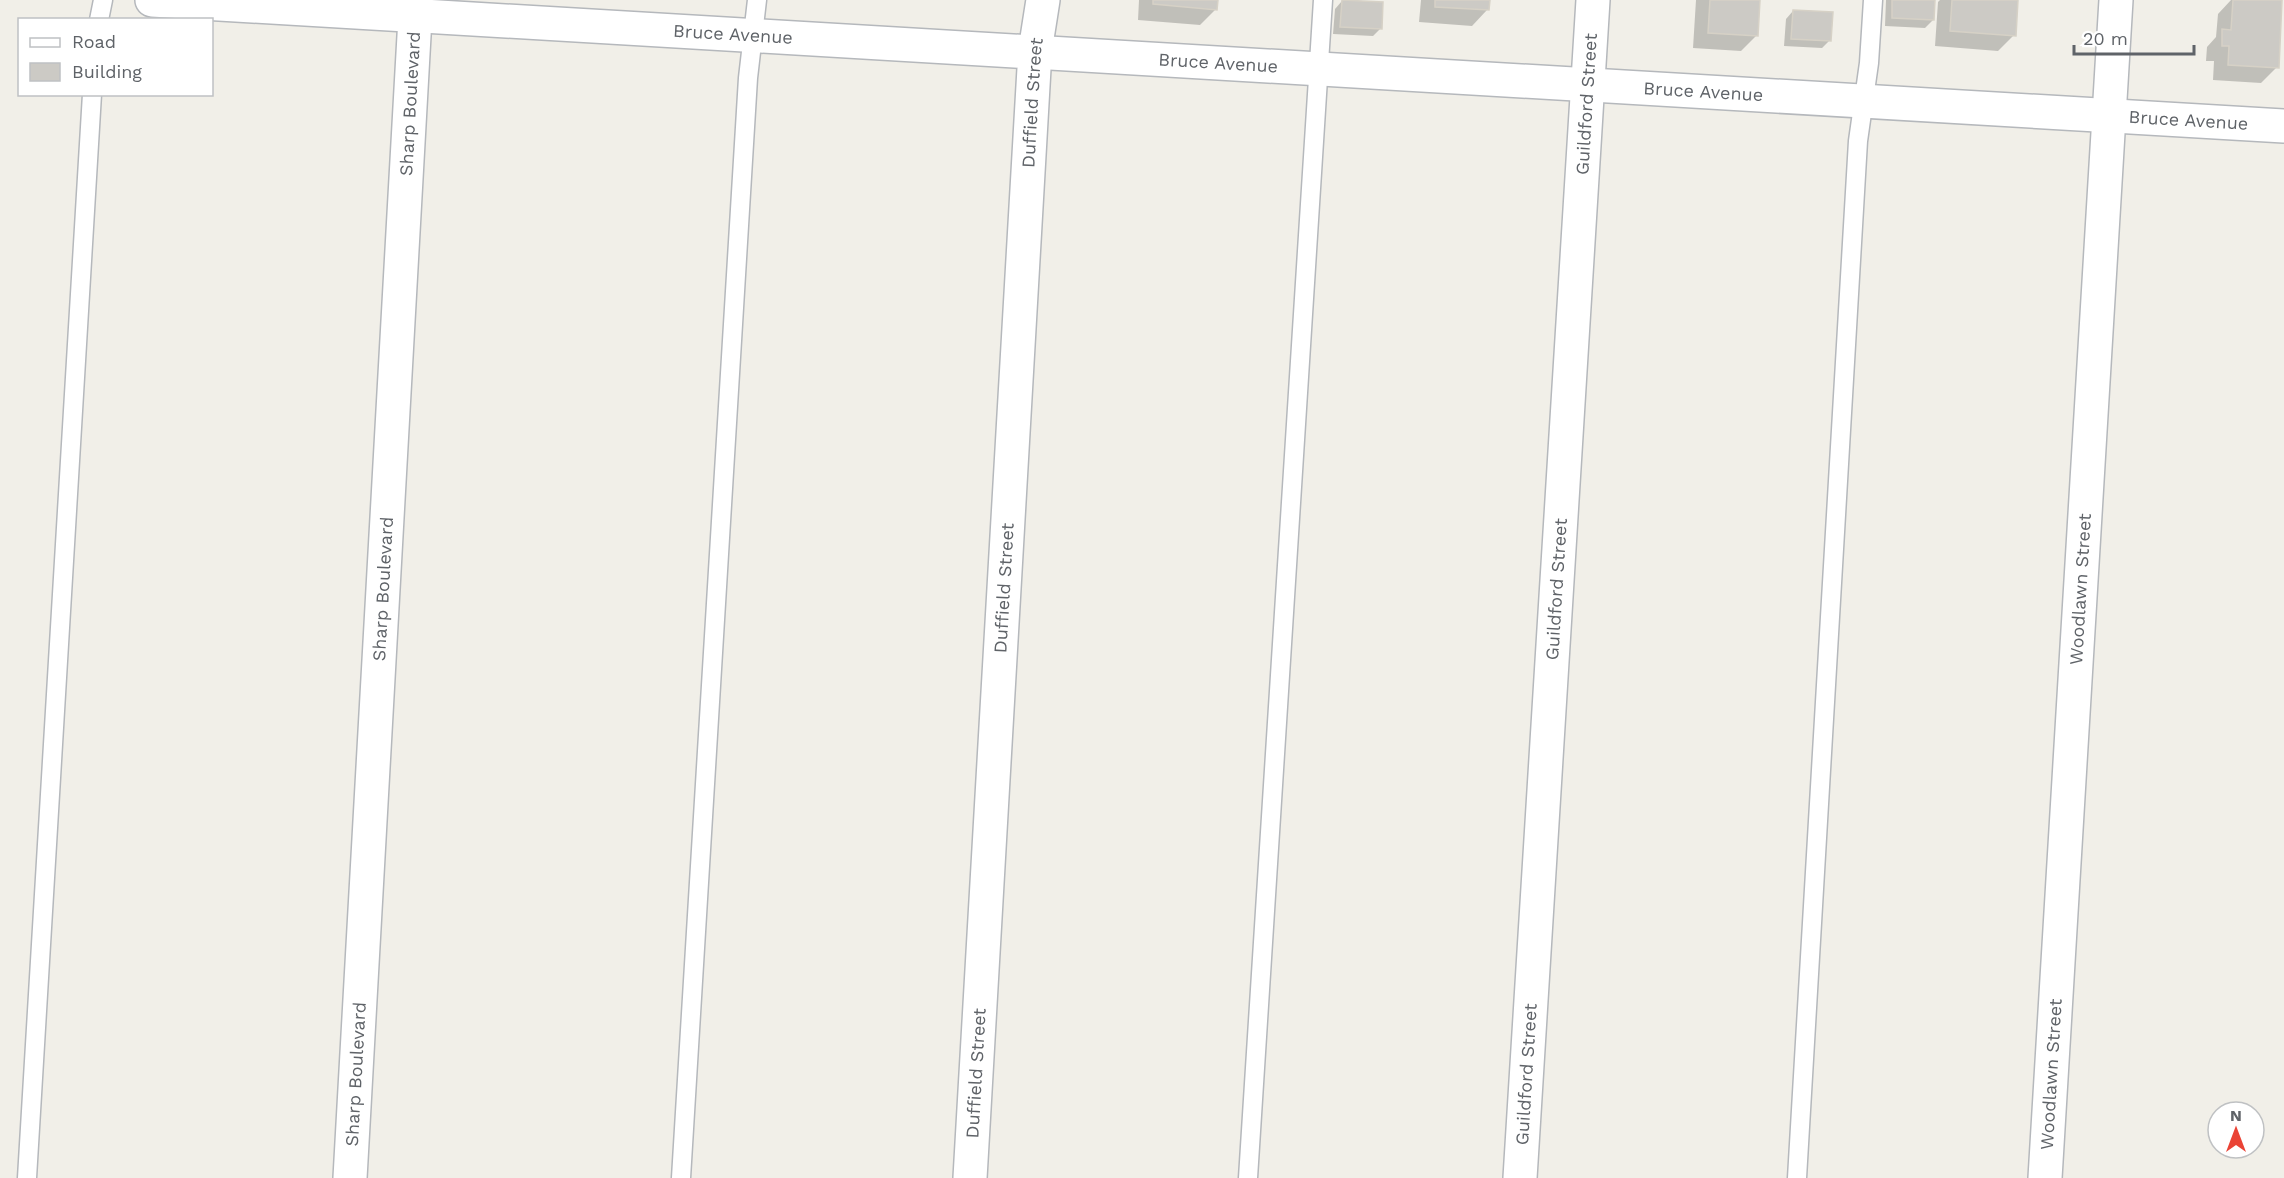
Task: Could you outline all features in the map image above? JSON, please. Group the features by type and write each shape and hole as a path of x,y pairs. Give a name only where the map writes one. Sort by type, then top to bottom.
{"street":[{"name":"Bruce Avenue","path":"152,0 416,8 754,37 1319,67 2284,126"},
{"name":"Duffield Street","path":"970,1178 1035,51 1043,0"},
{"name":"Guildford Street","path":"1520,1178 1593,0"},
{"name":"Woodlawn Street","path":"2045,1178 2116,0"},
{"name":"Sharp Boulevard","path":"350,1178 416,8"}],"lane":[{"path":"99,18 103,0"},
{"path":"681,1178 748,78 757,0"},
{"path":"1248,1178 1323,0"},
{"path":"1797,1178 1858,141 1865,100 1873,0"},
{"path":"27,1178 92,96"}],"building":[{"path":"1153,0 1218,0 1217,10 1153,4"},
{"path":"1342,0 1383,2 1382,29 1340,27"},
{"path":"1435,0 1490,0 1489,10 1435,7"},
{"path":"1710,0 1760,0 1758,36 1708,33"},
{"path":"1892,0 1935,0 1934,20 1892,18"},
{"path":"1952,0 2018,0 2016,36 1950,31"},
{"path":"2233,0 2282,0 2279,68 2228,65 2229,46 2222,46 2222,29 2231,30"},
{"path":"1793,10 1833,12 1831,41 1791,39"}]}
